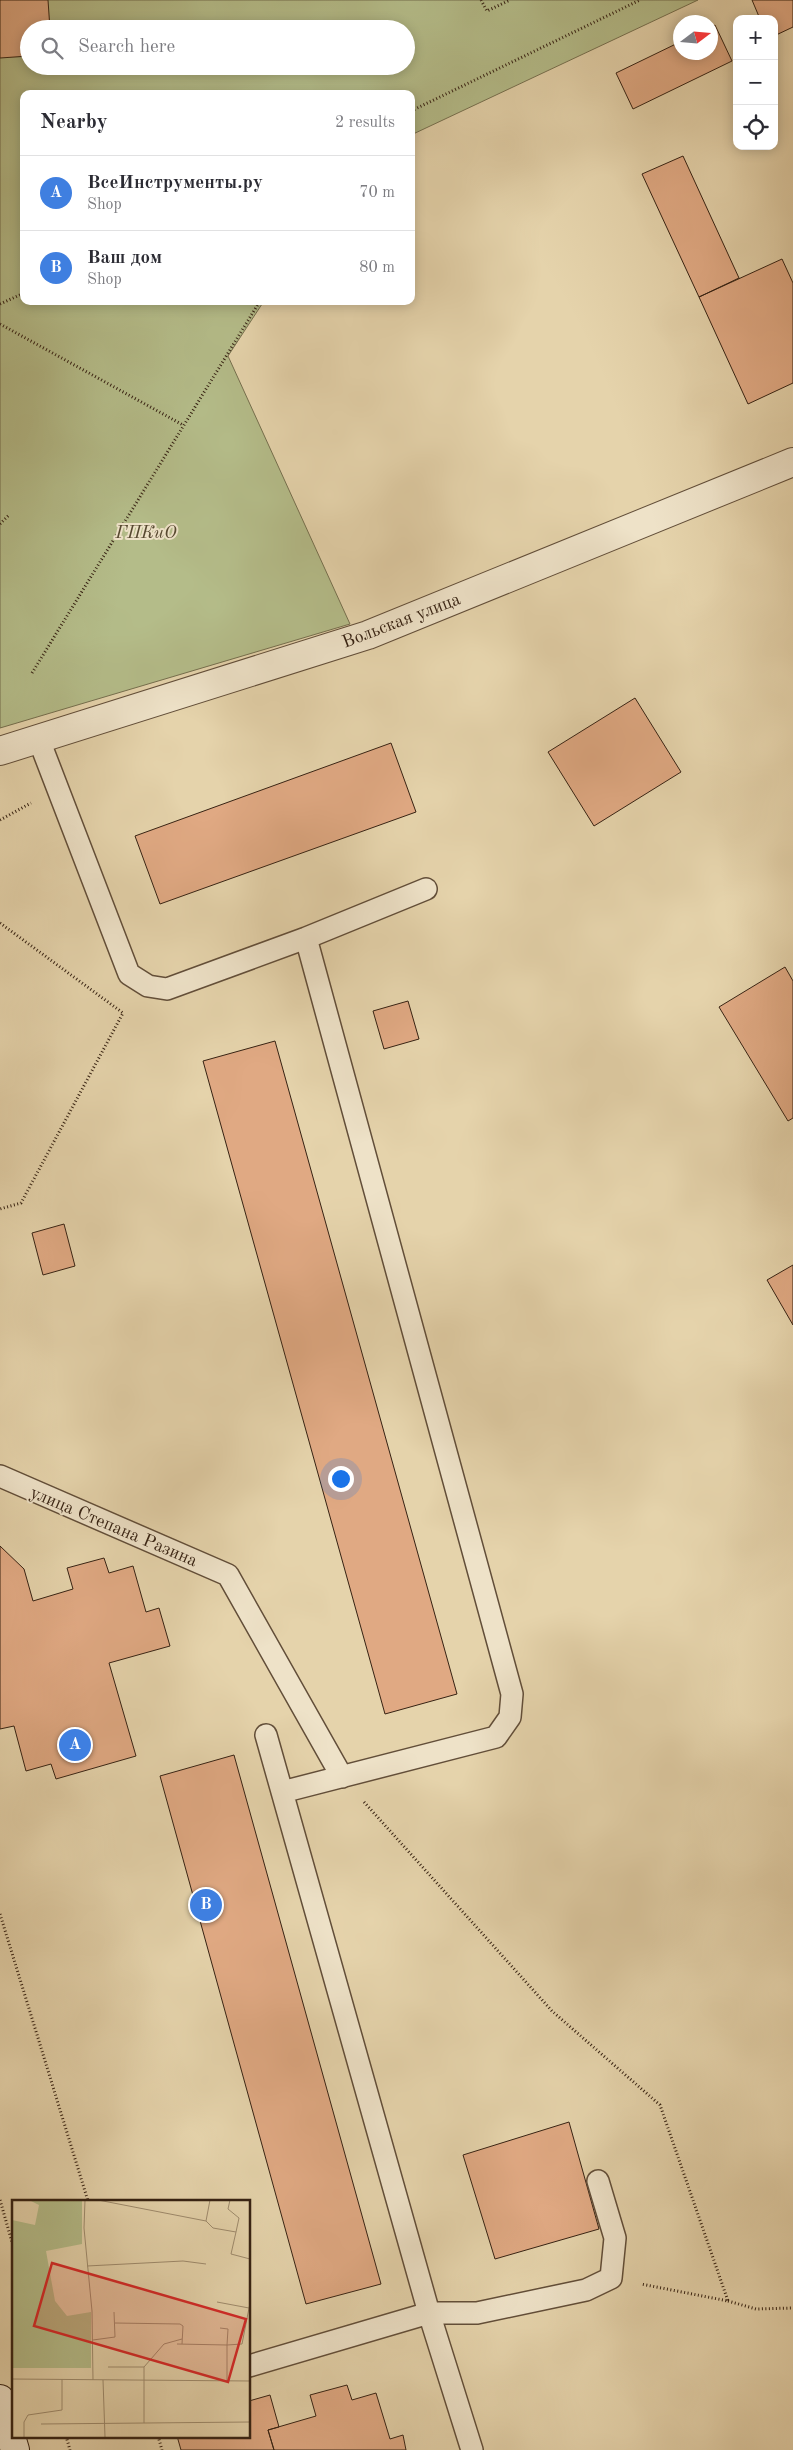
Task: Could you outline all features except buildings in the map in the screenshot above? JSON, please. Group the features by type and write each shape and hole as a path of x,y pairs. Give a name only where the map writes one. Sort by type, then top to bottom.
{"street":[{"name":"Вольская улица","path":"0,751 368,635 793,462"},
{"path":"0,2399 12,2437"}],"lane":[{"path":"39,740 129,974 148,986 167,989 306,938 426,889"},
{"path":"282,1792 496,1737 510,1717 512,1694 306,938"},
{"name":"улица Степана Разина","path":"0,1476 228,1575 342,1777"},
{"path":"266,1735 430,2313 472,2450"},
{"path":"250,2366 430,2313 477,2312 586,2290 611,2278 615,2238 598,2181"}],"path":[{"path":"481,0 487,11 510,0"},
{"path":"415,109 640,0"},
{"path":"0,304 20,295"},
{"path":"32,673 258,305"},
{"path":"0,324 183,425"},
{"path":"0,524 9,514"},
{"path":"0,923 124,1013 21,1203 0,1209"},
{"path":"342,1777 552,2011 660,2105 728,2301"},
{"path":"0,1914 88,2200"},
{"path":"0,2200 12,2242"},
{"path":"611,2278 728,2301 756,2309 793,2308"}],"green space":[{"name":"ГПКиО","path":"0,0 698,0 415,133 415,90 20,90 20,305 261,305 228,356 350,624 0,728"}],"place":[{"name":"ВсеИнструменты.ру","path":"75,1745"},
{"name":"Ваш дом","path":"206,1905"}]}
